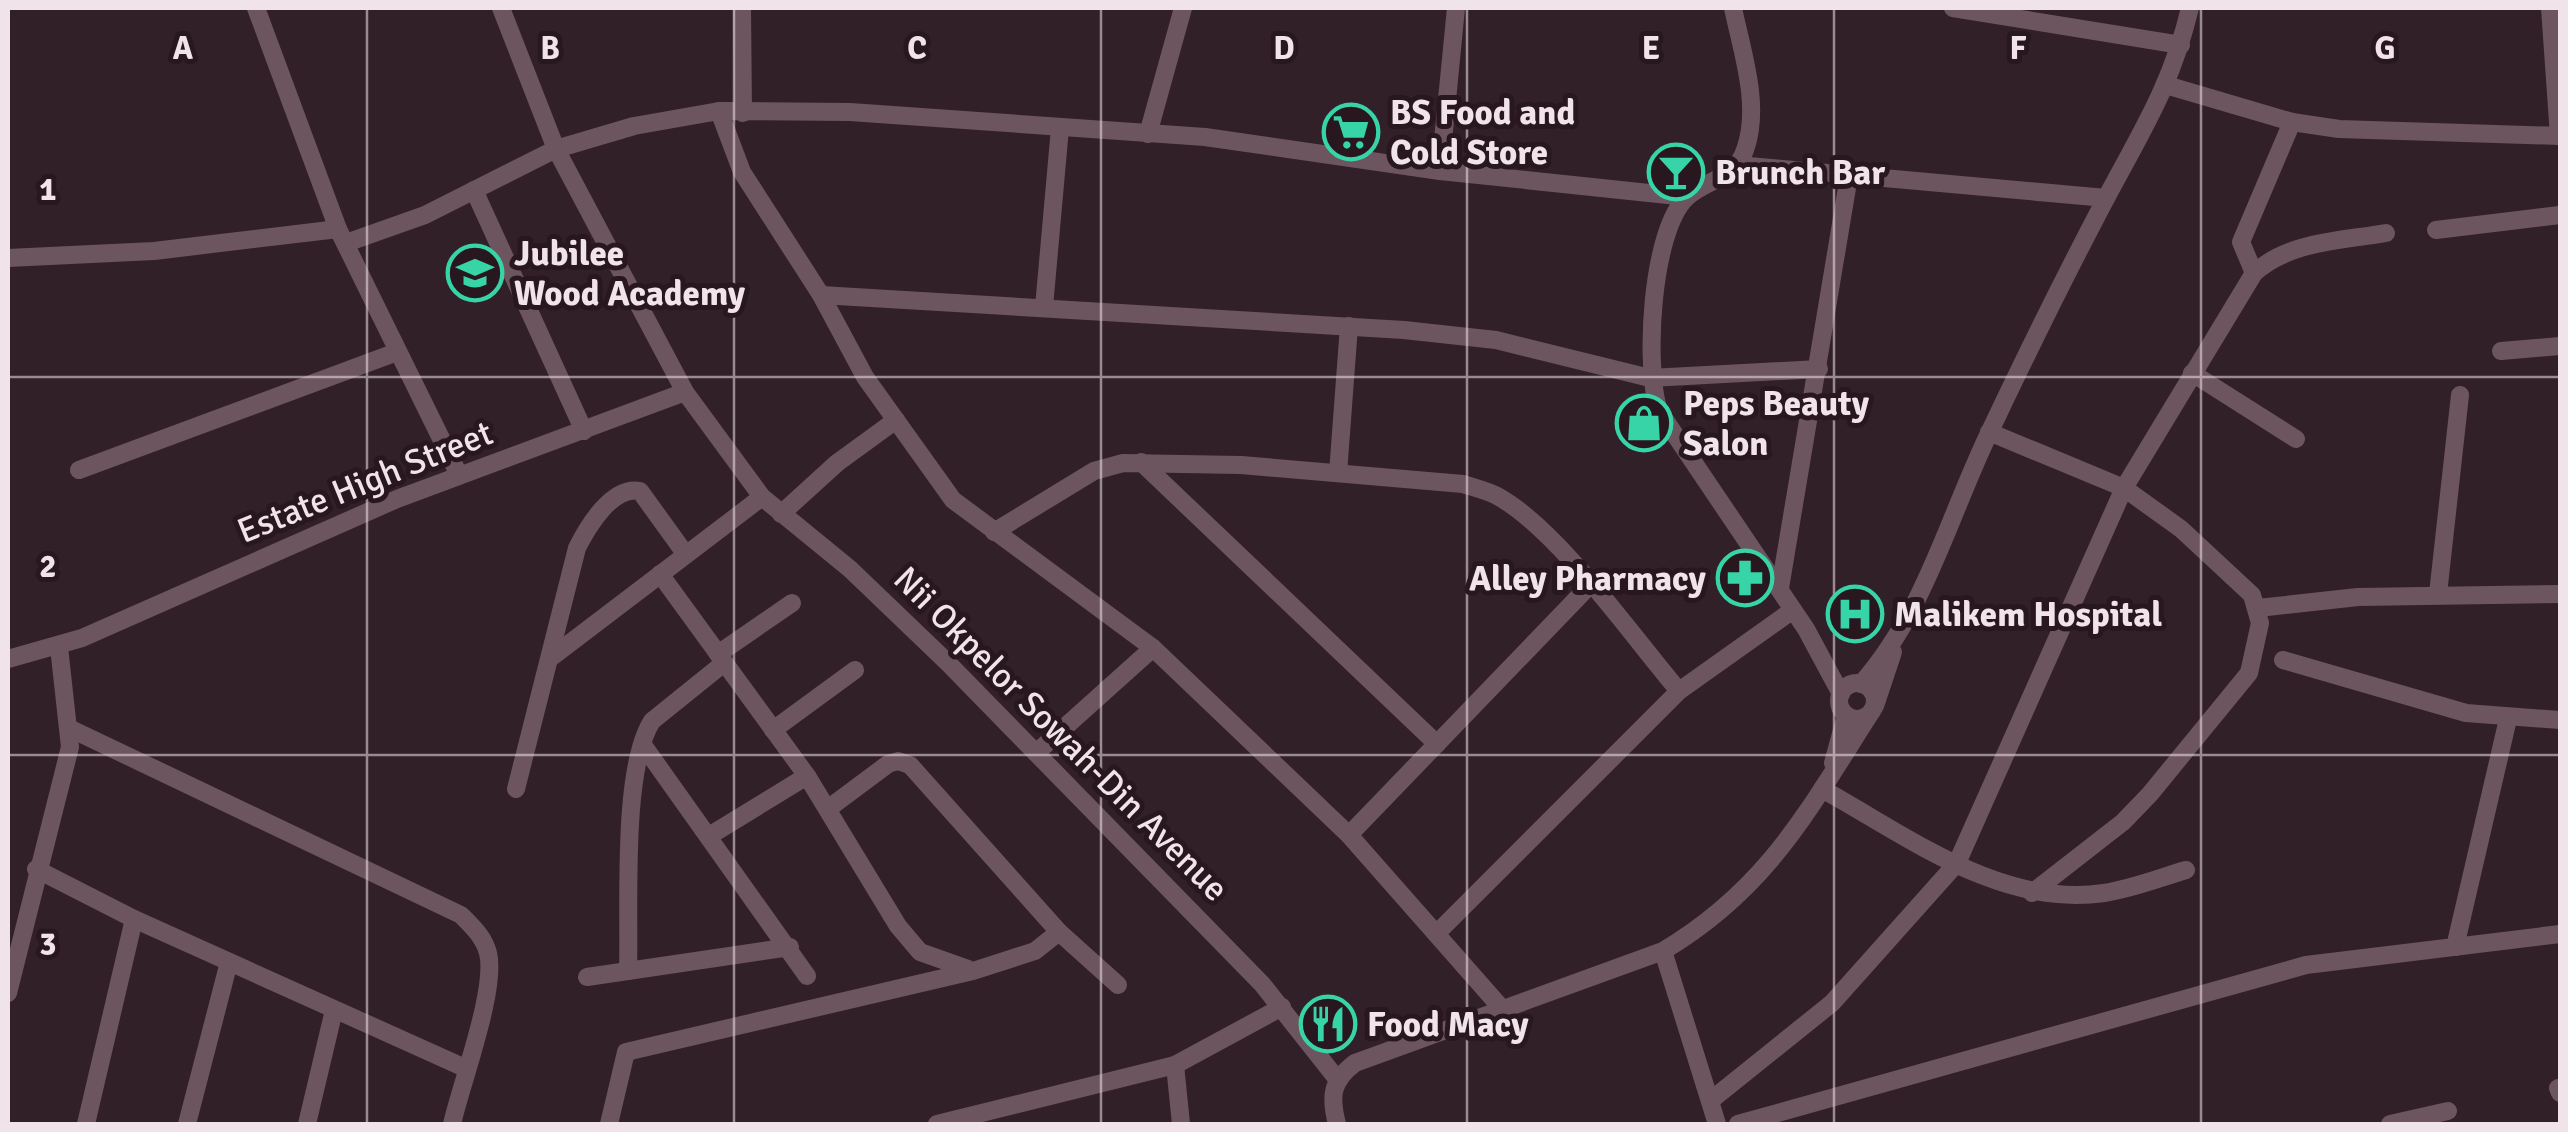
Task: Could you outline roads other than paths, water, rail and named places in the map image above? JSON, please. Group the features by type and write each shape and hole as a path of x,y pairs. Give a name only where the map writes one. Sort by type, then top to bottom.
{"street":[{"path":"256,8 342,236 458,475"},
{"path":"501,8 556,150 685,392"},
{"path":"742,8 743,113"},
{"path":"1148,134 1182,8"},
{"path":"1440,171 1456,8"},
{"path":"1733,8 1752,112 1749,140 1738,165 1687,197 1664,248 1650,378 1659,410 1822,654 1852,687 1870,688 1872,710"},
{"path":"1952,8 2181,45"},
{"path":"1337,1124 1332,1103 1337,1079 1355,1063 1663,951 1704,926 1758,877 1791,839 1872,710 1903,623 1926,581 1989,432 2106,198 2146,130 2181,45 2190,8"},
{"path":"2166,85 2292,122 2339,130 2560,136 2550,8"},
{"path":"8,258 154,252 342,236 425,215 556,150 634,126 719,111 850,112 1205,137 1440,171 1687,197"},
{"path":"719,111 742,172 822,295 865,377 953,500 1153,648 1349,834 1504,1010"},
{"path":"2254,273 2241,242 2292,122"},
{"path":"1044,307 1060,128"},
{"path":"1738,165 2106,198"},
{"path":"1780,588 1849,176"},
{"path":"474,190 584,431"},
{"path":"2436,230 2524,216 2560,215"},
{"path":"1710,1101 1832,1003 1957,863 2124,488 2254,273 2274,255 2300,247 2386,234"},
{"path":"822,295 1349,326 1496,340 1650,378 1819,369"},
{"path":"1338,473 1349,326"},
{"path":"2502,351 2560,346"},
{"path":"80,470 397,352"},
{"path":"2192,373 2296,438"},
{"name":"Estate High Street","path":"8,659 59,647 458,475 685,392"},
{"name":"Nii Okpelor Sowah-Din Avenue","path":"685,392 723,450 762,497 850,569 1036,753 1282,1007 1337,1079"},
{"path":"2438,594 2460,395"},
{"path":"781,514 837,463 896,420"},
{"path":"1989,432 2124,488 2181,528 2252,595 2258,608 2258,639 2249,673 2123,822 2032,893"},
{"path":"994,532 1094,471 1141,462 1463,484 1497,495 1519,511 1679,692"},
{"path":"1141,462 1437,744"},
{"path":"516,789 554,656 577,548 591,520 624,493 640,490 684,552"},
{"path":"554,656 684,552 762,497"},
{"path":"660,574 808,776 898,926 920,952 973,971"},
{"path":"1349,834 1589,586"},
{"path":"2258,608 2438,594 2560,594"},
{"path":"628,972 632,804 652,720 721,658 792,603"},
{"path":"1438,932 1679,692 1793,610"},
{"path":"1872,710 1856,719 1846,716 1840,706 1903,623"},
{"path":"8,994 36,869 67,764 70,729 59,647"},
{"path":"1036,753 1153,648"},
{"path":"2282,660 2422,702 2508,719 2560,720"},
{"path":"773,730 856,670"},
{"path":"1826,784 1846,716"},
{"path":"2455,947 2508,719"},
{"path":"70,729 460,915 487,948 490,974 452,1124"},
{"path":"643,745 807,976"},
{"path":"829,808 888,764 898,761 910,765 1059,932 1118,985"},
{"path":"709,836 808,776"},
{"path":"1826,784 1957,863 2032,893 2104,893 2186,870"},
{"path":"36,869 228,962 465,1068"},
{"path":"86,1124 134,918"},
{"path":"609,1124 626,1052 973,971 1035,951 1059,932"},
{"path":"1738,1124 2306,966 2560,934"},
{"path":"587,977 790,947"},
{"path":"1663,951 1717,1124"},
{"path":"187,1124 228,962"},
{"path":"948,1123 1175,1065 1282,1007"},
{"path":"307,1124 334,1010"},
{"path":"1175,1065 1181,1124"},
{"path":"2390,1124 2448,1111"}],"place":[{"name":"BS Food and Cold Store","path":"1351,132"},
{"name":"Brunch Bar","path":"1676,172"},
{"name":"Jubilee Wood Academy","path":"475,273"},
{"name":"Peps Beauty Salon","path":"1644,423"},
{"name":"Alley Pharmacy","path":"1745,578"},
{"name":"Malikem Hospital","path":"1855,614"},
{"name":"Food Macy","path":"1328,1024"}]}
